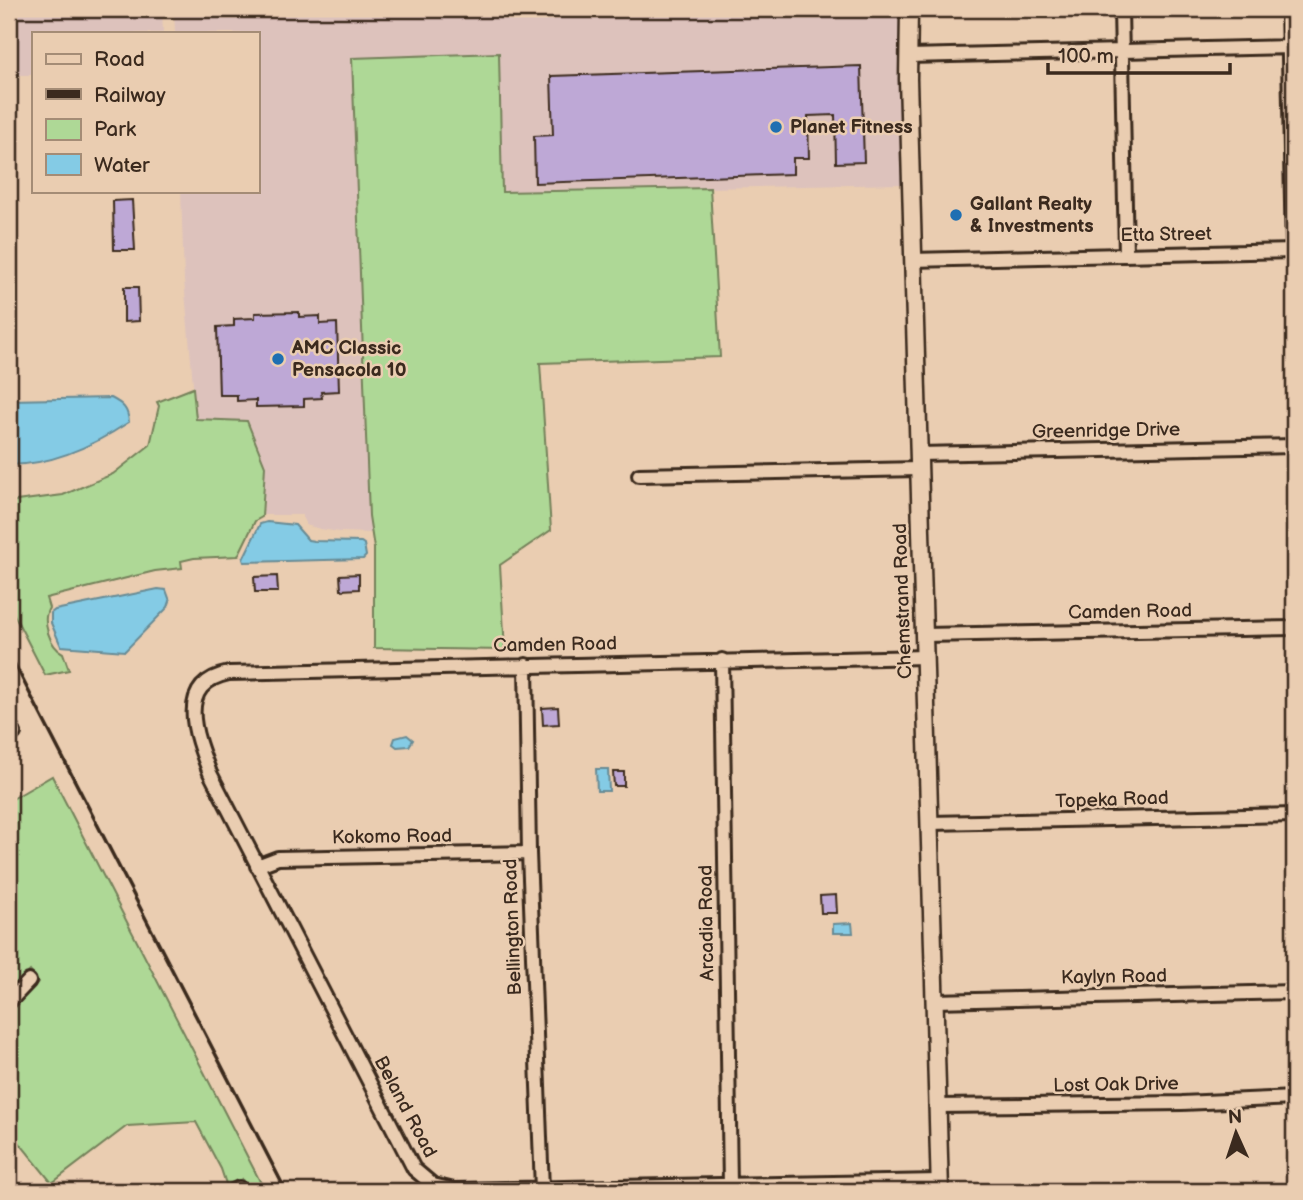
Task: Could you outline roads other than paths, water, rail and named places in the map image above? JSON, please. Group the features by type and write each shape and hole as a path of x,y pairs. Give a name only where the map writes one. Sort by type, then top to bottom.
{"street":[{"name":"Chemstrand Road","path":"909,9 912,260 939,1186"},
{"path":"1121,9 1126,255"},
{"path":"1290,13 1294,251"},
{"path":"908,56 1289,47"},
{"name":"Etta Street","path":"912,260 1294,251"},
{"name":"Greenridge Drive","path":"639,475 1294,446"},
{"name":"Camden Road","path":"925,635 1294,628"},
{"name":"Camden Road","path":"195,698 209,680 229,673 526,664 925,657"},
{"name":"Arcadia Road","path":"722,660 730,1186"},
{"name":"Bellington Road","path":"526,664 529,853 541,1189"},
{"name":"Beland Road","path":"195,698 193,708 201,750 210,773 414,1169 433,1185 445,1189 939,1186"},
{"path":"9,725 14,733 9,736"},
{"name":"Topeka Road","path":"930,823 1294,815"},
{"name":"Kokomo Road","path":"257,866 278,859 529,853"},
{"path":"9,1002 29,981"},
{"name":"Kaylyn Road","path":"935,1001 1294,992"},
{"name":"Lost Oak Drive","path":"937,1106 1182,1103 1294,1098"}],"water":[{"path":"111,398 124,407 129,422 101,439 57,458 9,465 9,400"},
{"path":"267,522 295,525 308,540 361,542 364,544 366,556 363,559 244,562 260,524"},
{"path":"158,589 166,590 170,601 168,607 125,651 61,646 51,623 51,613 55,610"},
{"path":"407,735 413,740 409,746 397,747 393,744 395,738"},
{"path":"596,769 608,769 609,791 597,791"},
{"path":"852,923 853,933 833,933 833,924"}],"railway":[{"path":"9,653 286,1191"}],"place":[{"name":"Planet Fitness","path":"776,127"},
{"name":"Gallant Realty & Investments","path":"956,215"},
{"name":"AMC Classic Pensacola 10","path":"278,359"}]}
